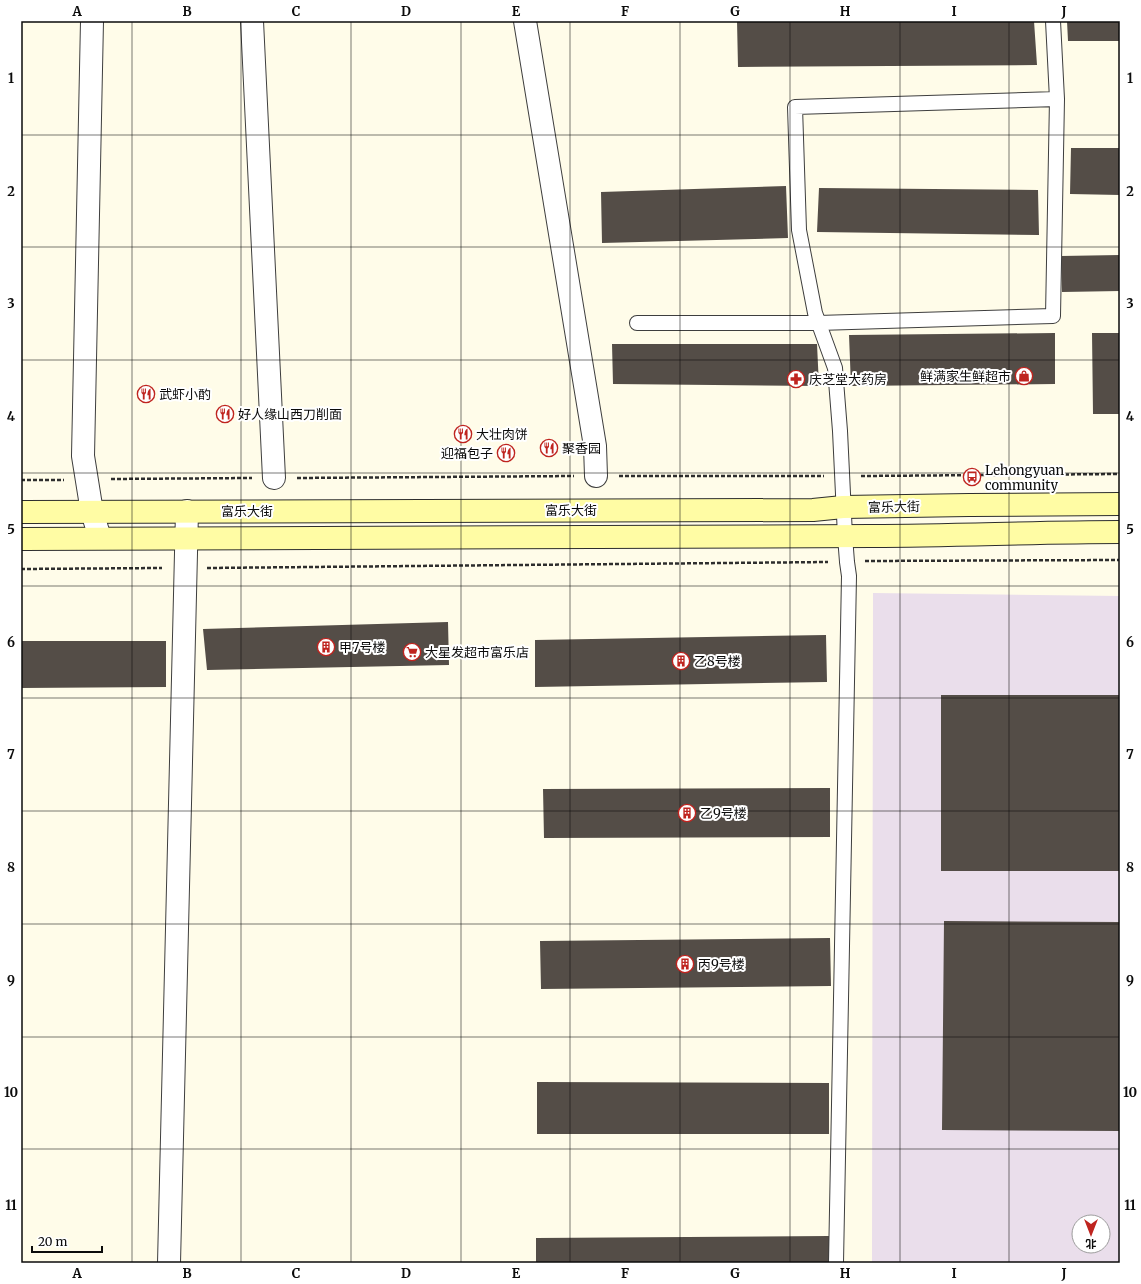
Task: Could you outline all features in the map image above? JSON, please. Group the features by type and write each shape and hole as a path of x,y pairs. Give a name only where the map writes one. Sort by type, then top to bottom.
{"main road":[{"name":"富乐大街","path":"21,512 797,510 843,507 1120,504"},
{"name":"富乐大街","path":"21,539 845,536 1120,532"}],"street":[{"path":"92,21 83,456 92,512 100,538"},
{"path":"252,21 274,478"},
{"path":"525,21 595,446 596,476"},
{"path":"169,1263 187,511"}],"lane":[{"path":"637,323 818,323 1053,316 1057,99 1053,21"},
{"path":"836,1263 849,576 834,368 815,313 799,230 795,107 1057,99"}],"path":[{"path":"21,480 1120,474"},
{"path":"21,569 1120,560"}],"shaded area":[{"path":"873,593 1120,596 1120,1263 872,1263"}],"building":[{"path":"737,21 1034,21 1037,65 738,67"},
{"path":"1067,21 1120,21 1120,41 1068,41"},
{"path":"1071,148 1120,148 1120,195 1070,194"},
{"path":"786,186 788,238 602,243 601,192"},
{"path":"819,188 1038,190 1039,235 817,232"},
{"path":"1120,255 1120,291 1062,292 1061,256"},
{"path":"1055,333 1055,384 851,386 849,335"},
{"path":"1092,333 1120,333 1120,414 1093,414"},
{"path":"612,344 817,344 819,386 613,384"},
{"name":"甲7号楼","path":"448,622 449,665 207,670 203,629"},
{"name":"乙8号楼","path":"826,635 827,682 535,687 535,640"},
{"path":"21,641 166,641 166,687 21,688"},
{"path":"941,695 1120,695 1120,871 941,871"},
{"name":"乙9号楼","path":"830,788 830,837 544,838 543,789"},
{"path":"944,921 1120,922 1120,1131 942,1130"},
{"name":"丙9号楼","path":"830,938 831,986 541,989 540,941"},
{"path":"537,1082 829,1083 829,1134 537,1134"},
{"path":"829,1236 830,1263 536,1263 536,1238"}],"place":[{"name":"鲜满家生鲜超市","path":"1024,376"},
{"name":"庆芝堂大药房","path":"796,379"},
{"name":"武虾小酌","path":"146,394"},
{"name":"好人缘山西刀削面","path":"225,414"},
{"name":"大壮肉饼","path":"463,434"},
{"name":"聚香园","path":"549,448"},
{"name":"迎福包子","path":"506,453"},
{"name":"Lehongyuan community","path":"972,477"},
{"name":"甲7号楼","path":"326,647"},
{"name":"大星发超市富乐店","path":"412,652"},
{"name":"乙8号楼","path":"681,661"},
{"name":"乙9号楼","path":"687,813"},
{"name":"丙9号楼","path":"685,964"}]}
